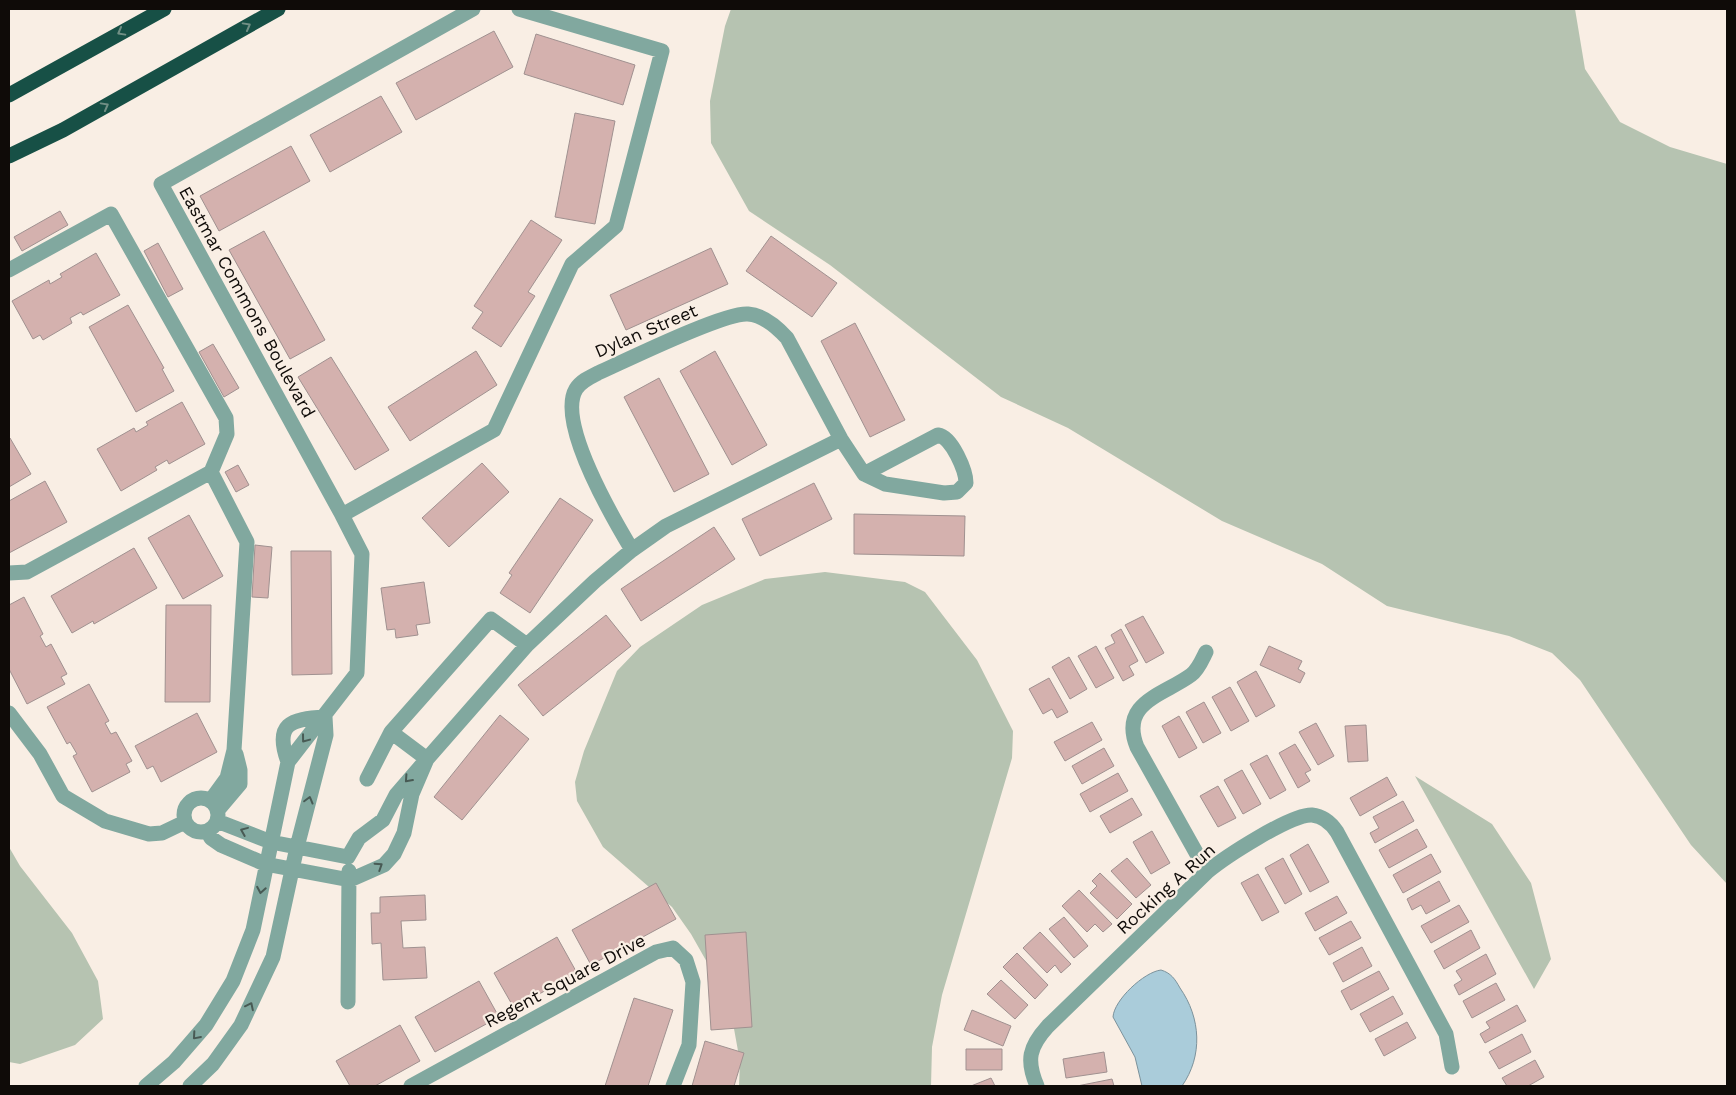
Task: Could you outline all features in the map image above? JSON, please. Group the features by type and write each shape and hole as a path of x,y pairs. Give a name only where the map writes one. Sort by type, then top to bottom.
{"highway":[{"path":"9,95 164,9"},
{"path":"9,156 63,130 278,9"},
{"path":"9,168 63,130"}],"street":[{"name":"Eastmar Commons Boulevard","path":"146,1086 174,1062 206,1025 234,981 253,930 265,864 288,762 325,717 357,673 362,554 161,184 473,9"},
{"path":"342,515 494,430 572,264 616,226 662,51 519,9"},
{"path":"9,270 111,214 226,418 227,434 212,472 27,572 9,573"},
{"name":"Dylan Street","path":"632,550 583,459 572,407 574,394 583,381 598,373 723,319 749,314 778,328 787,338 842,440 864,474"},
{"path":"938,435 944,436 949,441 964,471 966,483 958,492 944,492 885,484 864,474 938,435"},
{"path":"348,1002 350,880 348,857 359,838 383,820 396,795 427,759 528,645 588,587 632,550 666,526 842,440"},
{"path":"212,472 247,542 234,750 228,778 213,815 211,838 221,845 265,864 350,880 384,865 394,854 404,833 412,794 427,759"},
{"path":"367,778 391,732 491,619 528,645"},
{"path":"1206,652 1193,674 1150,699 1140,708 1135,719 1133,733 1137,747 1207,872"},
{"path":"9,713 40,754 64,796 104,821 149,834 162,833 185,822"},
{"path":"190,1086 213,1064 241,1025 273,957 297,847 326,735 325,717 299,719 290,724 284,732 282,745 288,762"},
{"path":"391,732 427,759"},
{"path":"213,815 196,831 185,822 184,810 188,804 198,797 213,815 271,842 348,857"},
{"name":"Rocking A Run","path":"1037,1086 1030,1059 1037,1038 1207,872 1234,853 1298,818 1315,816 1330,823 1337,832 1446,1034 1452,1067"},
{"name":"Regent Square Drive","path":"411,1086 426,1082 656,952 673,948 686,960 693,982 689,1045 673,1086"}],"green space":[{"path":"731,9 1575,9 1585,69 1620,122 1670,147 1727,164 1727,884 1691,845 1580,680 1552,653 1509,636 1387,606 1322,564 1222,521 1068,428 1001,397 830,265 749,211 711,143 710,101 725,26"},
{"path":"825,572 905,582 925,592 977,660 1013,731 1012,758 942,995 932,1047 931,1086 739,1086 740,1062 729,1001 691,934 672,907 603,847 577,801 575,782 584,751 617,671 640,647 702,605 765,579"},
{"path":"1415,776 1492,824 1531,883 1551,959 1534,989"},
{"path":"9,847 20,866 72,933 98,981 103,1019 75,1045 20,1064 9,1062"}],"water":[{"path":"1161,970 1170,975 1176,982 1187,1000 1195,1024 1197,1037 1194,1062 1182,1086 1142,1086 1135,1057 1113,1017 1119,1003 1131,988 1146,976"}],"building":[{"path":"494,31 513,67 416,120 396,83"},
{"path":"536,34 635,65 623,105 524,74"},
{"path":"381,96 402,132 330,172 310,135"},
{"path":"575,113 615,121 595,224 555,217"},
{"path":"291,146 310,181 219,231 200,196"},
{"path":"60,211 68,225 22,251 14,237"},
{"path":"531,220 562,240 528,292 535,296 501,347 472,328 483,312 474,306"},
{"path":"264,231 325,340 290,359 229,250"},
{"path":"771,236 837,283 812,317 746,271"},
{"path":"158,243 183,289 168,297 144,251"},
{"path":"711,248 728,284 626,330 610,295"},
{"path":"96,253 120,295 83,315 81,312 70,318 72,323 43,340 40,335 33,339 12,301 49,280 50,284 62,277 60,274"},
{"path":"128,305 164,368 162,369 174,391 136,412 89,327"},
{"path":"855,323 905,420 870,437 821,341"},
{"path":"213,344 239,388 224,397 199,352"},
{"path":"476,351 497,385 410,441 388,407"},
{"path":"715,351 767,445 732,465 680,371"},
{"path":"331,357 389,450 355,470 298,377"},
{"path":"659,378 709,474 674,492 624,397"},
{"path":"182,402 205,444 169,464 167,460 155,467 157,470 121,491 97,449 134,428 136,432 148,425 146,422"},
{"path":"9,439 31,474 9,487"},
{"path":"482,463 509,492 449,547 422,518"},
{"path":"238,465 249,485 236,492 225,472"},
{"path":"45,481 67,522 9,553 9,501"},
{"path":"814,483 832,519 760,556 742,519"},
{"path":"560,498 593,520 530,613 500,593 512,575 509,573"},
{"path":"854,514 965,516 964,556 854,554"},
{"path":"189,515 223,576 183,599 148,538"},
{"path":"714,527 735,559 641,621 621,589"},
{"path":"255,545 272,547 268,598 252,597"},
{"path":"134,548 157,588 94,624 93,621 72,633 51,596"},
{"path":"291,551 331,551 332,674 292,675"},
{"path":"424,582 430,623 416,625 418,635 396,638 395,629 387,630 381,588"},
{"path":"24,597 43,634 40,636 46,647 51,644 67,674 61,677 65,684 27,704 9,669 9,605"},
{"path":"166,605 211,605 210,702 165,702"},
{"path":"606,615 631,646 543,716 518,685"},
{"path":"1143,616 1164,653 1146,663 1125,625"},
{"path":"1121,629 1138,661 1129,666 1134,675 1123,681 1105,648 1115,643 1111,635"},
{"path":"1096,646 1114,678 1096,688 1078,656"},
{"path":"1269,646 1302,661 1298,669 1305,673 1300,683 1260,665"},
{"path":"1069,657 1087,689 1070,699 1052,667"},
{"path":"1256,671 1275,706 1256,717 1237,682"},
{"path":"1049,678 1068,712 1057,718 1052,709 1043,714 1029,689"},
{"path":"89,684 109,721 105,723 111,734 116,732 132,761 126,764 130,772 92,792 73,756 77,754 70,742 67,744 47,707"},
{"path":"1230,687 1249,721 1231,731 1212,697"},
{"path":"1204,702 1221,733 1203,743 1186,712"},
{"path":"197,713 217,752 161,782 153,766 147,769 135,746"},
{"path":"500,715 529,739 462,820 434,797"},
{"path":"1179,716 1197,748 1179,758 1162,726"},
{"path":"1092,722 1102,740 1065,761 1054,742"},
{"path":"1316,723 1334,756 1318,765 1299,732"},
{"path":"1366,725 1368,761 1348,762 1345,726"},
{"path":"1295,744 1311,770 1305,773 1310,781 1298,788 1279,753"},
{"path":"1104,748 1114,766 1082,784 1072,766"},
{"path":"1267,755 1286,790 1270,799 1250,764"},
{"path":"1242,770 1261,804 1243,814 1224,780"},
{"path":"1118,773 1128,791 1090,812 1080,794"},
{"path":"1387,777 1397,795 1360,816 1350,798"},
{"path":"1218,786 1236,818 1218,827 1200,796"},
{"path":"1132,798 1142,815 1110,833 1100,816"},
{"path":"1403,801 1414,821 1375,843 1370,833 1379,828 1373,817"},
{"path":"1417,829 1427,847 1389,868 1379,850"},
{"path":"1152,831 1170,863 1151,874 1133,842"},
{"path":"1308,844 1329,882 1310,892 1290,855"},
{"path":"1431,854 1441,872 1403,893 1393,875"},
{"path":"1127,858 1151,885 1136,898 1111,871"},
{"path":"1283,858 1302,894 1285,904 1265,868"},
{"path":"1100,873 1132,904 1117,919 1090,893 1097,886 1092,881"},
{"path":"1258,874 1279,912 1262,921 1241,883"},
{"path":"1439,881 1450,901 1426,914 1421,905 1412,910 1407,899"},
{"path":"656,883 676,919 591,965 572,930"},
{"path":"1079,890 1112,924 1103,932 1095,924 1087,932 1062,906"},
{"path":"425,895 426,920 401,921 403,948 425,947 427,978 383,980 381,943 372,944 371,913 380,913 380,897"},
{"path":"1337,896 1347,913 1315,931 1305,913"},
{"path":"1459,905 1469,922 1431,943 1421,926"},
{"path":"1064,917 1088,946 1074,958 1049,929"},
{"path":"1351,921 1361,938 1329,955 1319,938"},
{"path":"1471,930 1480,948 1444,969 1434,951"},
{"path":"746,932 752,1027 711,1030 705,935"},
{"path":"1040,932 1071,964 1061,973 1055,965 1047,973 1023,948"},
{"path":"557,937 577,973 514,1008 494,973"},
{"path":"1362,947 1372,966 1343,982 1333,963"},
{"path":"1017,953 1048,985 1035,999 1003,967"},
{"path":"1486,954 1496,974 1459,995 1454,985 1462,980 1456,971"},
{"path":"1379,971 1389,989 1351,1010 1341,991"},
{"path":"1001,980 1028,1005 1015,1019 987,994"},
{"path":"479,981 499,1017 435,1052 415,1017"},
{"path":"1496,983 1505,1000 1472,1018 1463,1001"},
{"path":"1393,996 1403,1014 1370,1032 1360,1014"},
{"path":"634,998 673,1010 648,1086 605,1086"},
{"path":"1517,1005 1526,1021 1485,1043 1480,1034 1490,1028 1486,1022"},
{"path":"972,1010 1011,1026 1003,1046 964,1030"},
{"path":"1407,1022 1416,1038 1384,1056 1375,1039"},
{"path":"400,1025 420,1061 375,1086 350,1086 336,1061"},
{"path":"1522,1034 1531,1052 1499,1069 1489,1052"},
{"path":"705,1041 744,1053 734,1086 692,1086"},
{"path":"966,1049 1002,1049 1002,1070 966,1070"},
{"path":"1104,1052 1107,1072 1066,1078 1063,1059"},
{"path":"1535,1060 1544,1077 1528,1086 1507,1086 1502,1078"},
{"path":"991,1078 995,1086 971,1086"},
{"path":"1112,1079 1114,1086 1077,1086"}]}
